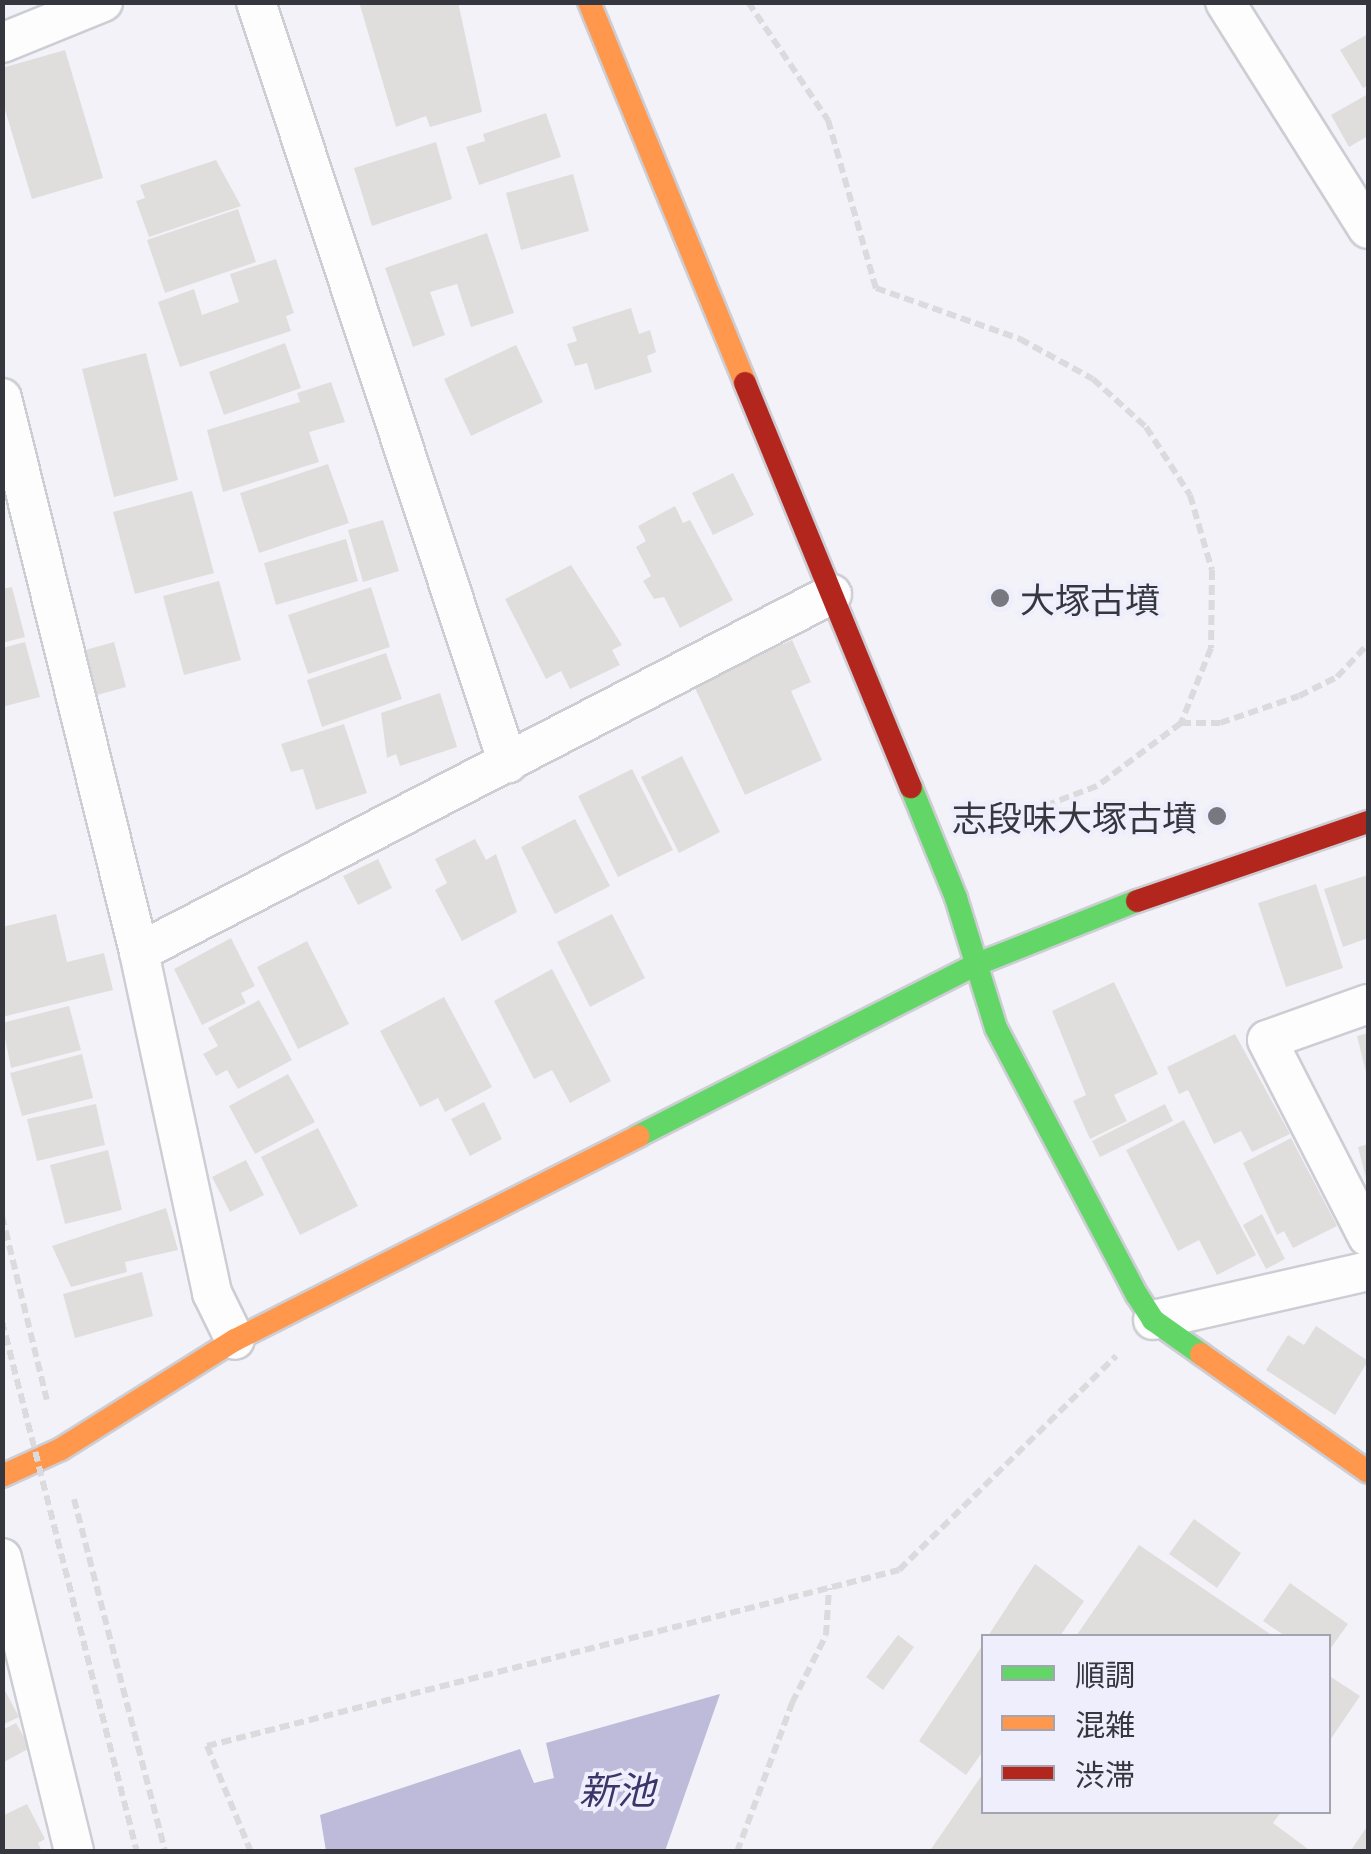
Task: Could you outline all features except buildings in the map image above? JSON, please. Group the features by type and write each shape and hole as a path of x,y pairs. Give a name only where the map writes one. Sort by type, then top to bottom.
{"street":[{"path":"2,43 102,2"},
{"path":"256,2 508,764"},
{"path":"589,2 935,848 996,1028 1152,1320 1368,1472"},
{"path":"1225,2 1368,229"},
{"path":"2,398 139,952 212,1293 236,1340"},
{"path":"139,952 832,594"},
{"path":"2,1476 61,1448 236,1340 974,965 1164,890 1368,822"},
{"path":"1368,1004 1267,1040 1368,1237"},
{"path":"1152,1320 1368,1271"},
{"path":"2,1558 74,1852"}],"path":[{"path":"748,2 828,120 876,288 1020,339 1093,379 1146,427 1190,494 1212,570 1211,648 1181,723 1097,786 935,848"},
{"path":"1181,723 1220,724 1299,696 1337,677 1368,644"},
{"path":"2,1216 165,1852"},
{"path":"251,1852 207,1746 899,1570 1152,1320"},
{"path":"2,1321 137,1852"},
{"path":"737,1852 792,1704 826,1635 829,1588"}],"water":[{"name":"新池","path":"720,1694 665,1851 326,1851 320,1815 520,1749 534,1783 554,1778 546,1743"}],"traffic: fast":[{"path":"911,787 956,898 996,1028 1137,1295 1153,1320 1201,1354"},
{"path":"638,1136 975,965 1137,901"}],"traffic: slow":[{"path":"589,2 745,383"},
{"path":"2,1476 61,1449 235,1340 638,1136"},
{"path":"1201,1354 1368,1472"}],"traffic: jam":[{"path":"745,383 911,787"},
{"path":"1137,901 1368,822"}],"place":[{"name":"大塚古墳","path":"1000,598"},
{"name":"志段味大塚古墳","path":"1217,816"}]}
